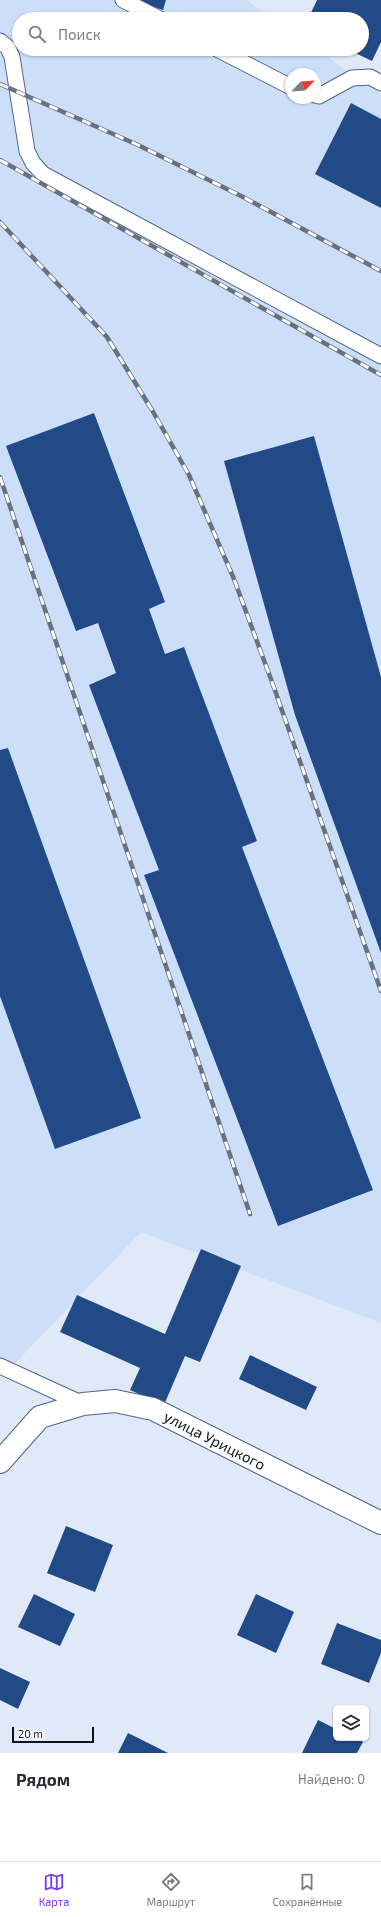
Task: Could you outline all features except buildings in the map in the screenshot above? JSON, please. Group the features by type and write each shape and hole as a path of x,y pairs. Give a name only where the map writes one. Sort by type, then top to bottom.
{"street":[{"name":"улица Урицкого","path":"0,1462 40,1417 83,1404 115,1401 153,1409 381,1523"}],"lane":[{"path":"123,0 146,12"},
{"path":"0,41 8,48 12,57 27,151 33,163 42,174 381,356"},
{"path":"231,56 285,84"},
{"path":"321,95 352,78 370,77 381,83"},
{"path":"0,1366 83,1404"}],"shaded area":[{"path":"0,0 246,0 263,12 12,12 12,56 326,56 381,94 381,1323 141,1232 3,1376 0,1375"}],"railway":[{"path":"0,84 138,145 243,197 381,271"},
{"path":"0,160 381,375"},
{"path":"0,222 107,337 152,410 189,475 234,579 381,991"},
{"path":"0,477 250,1214"}]}
